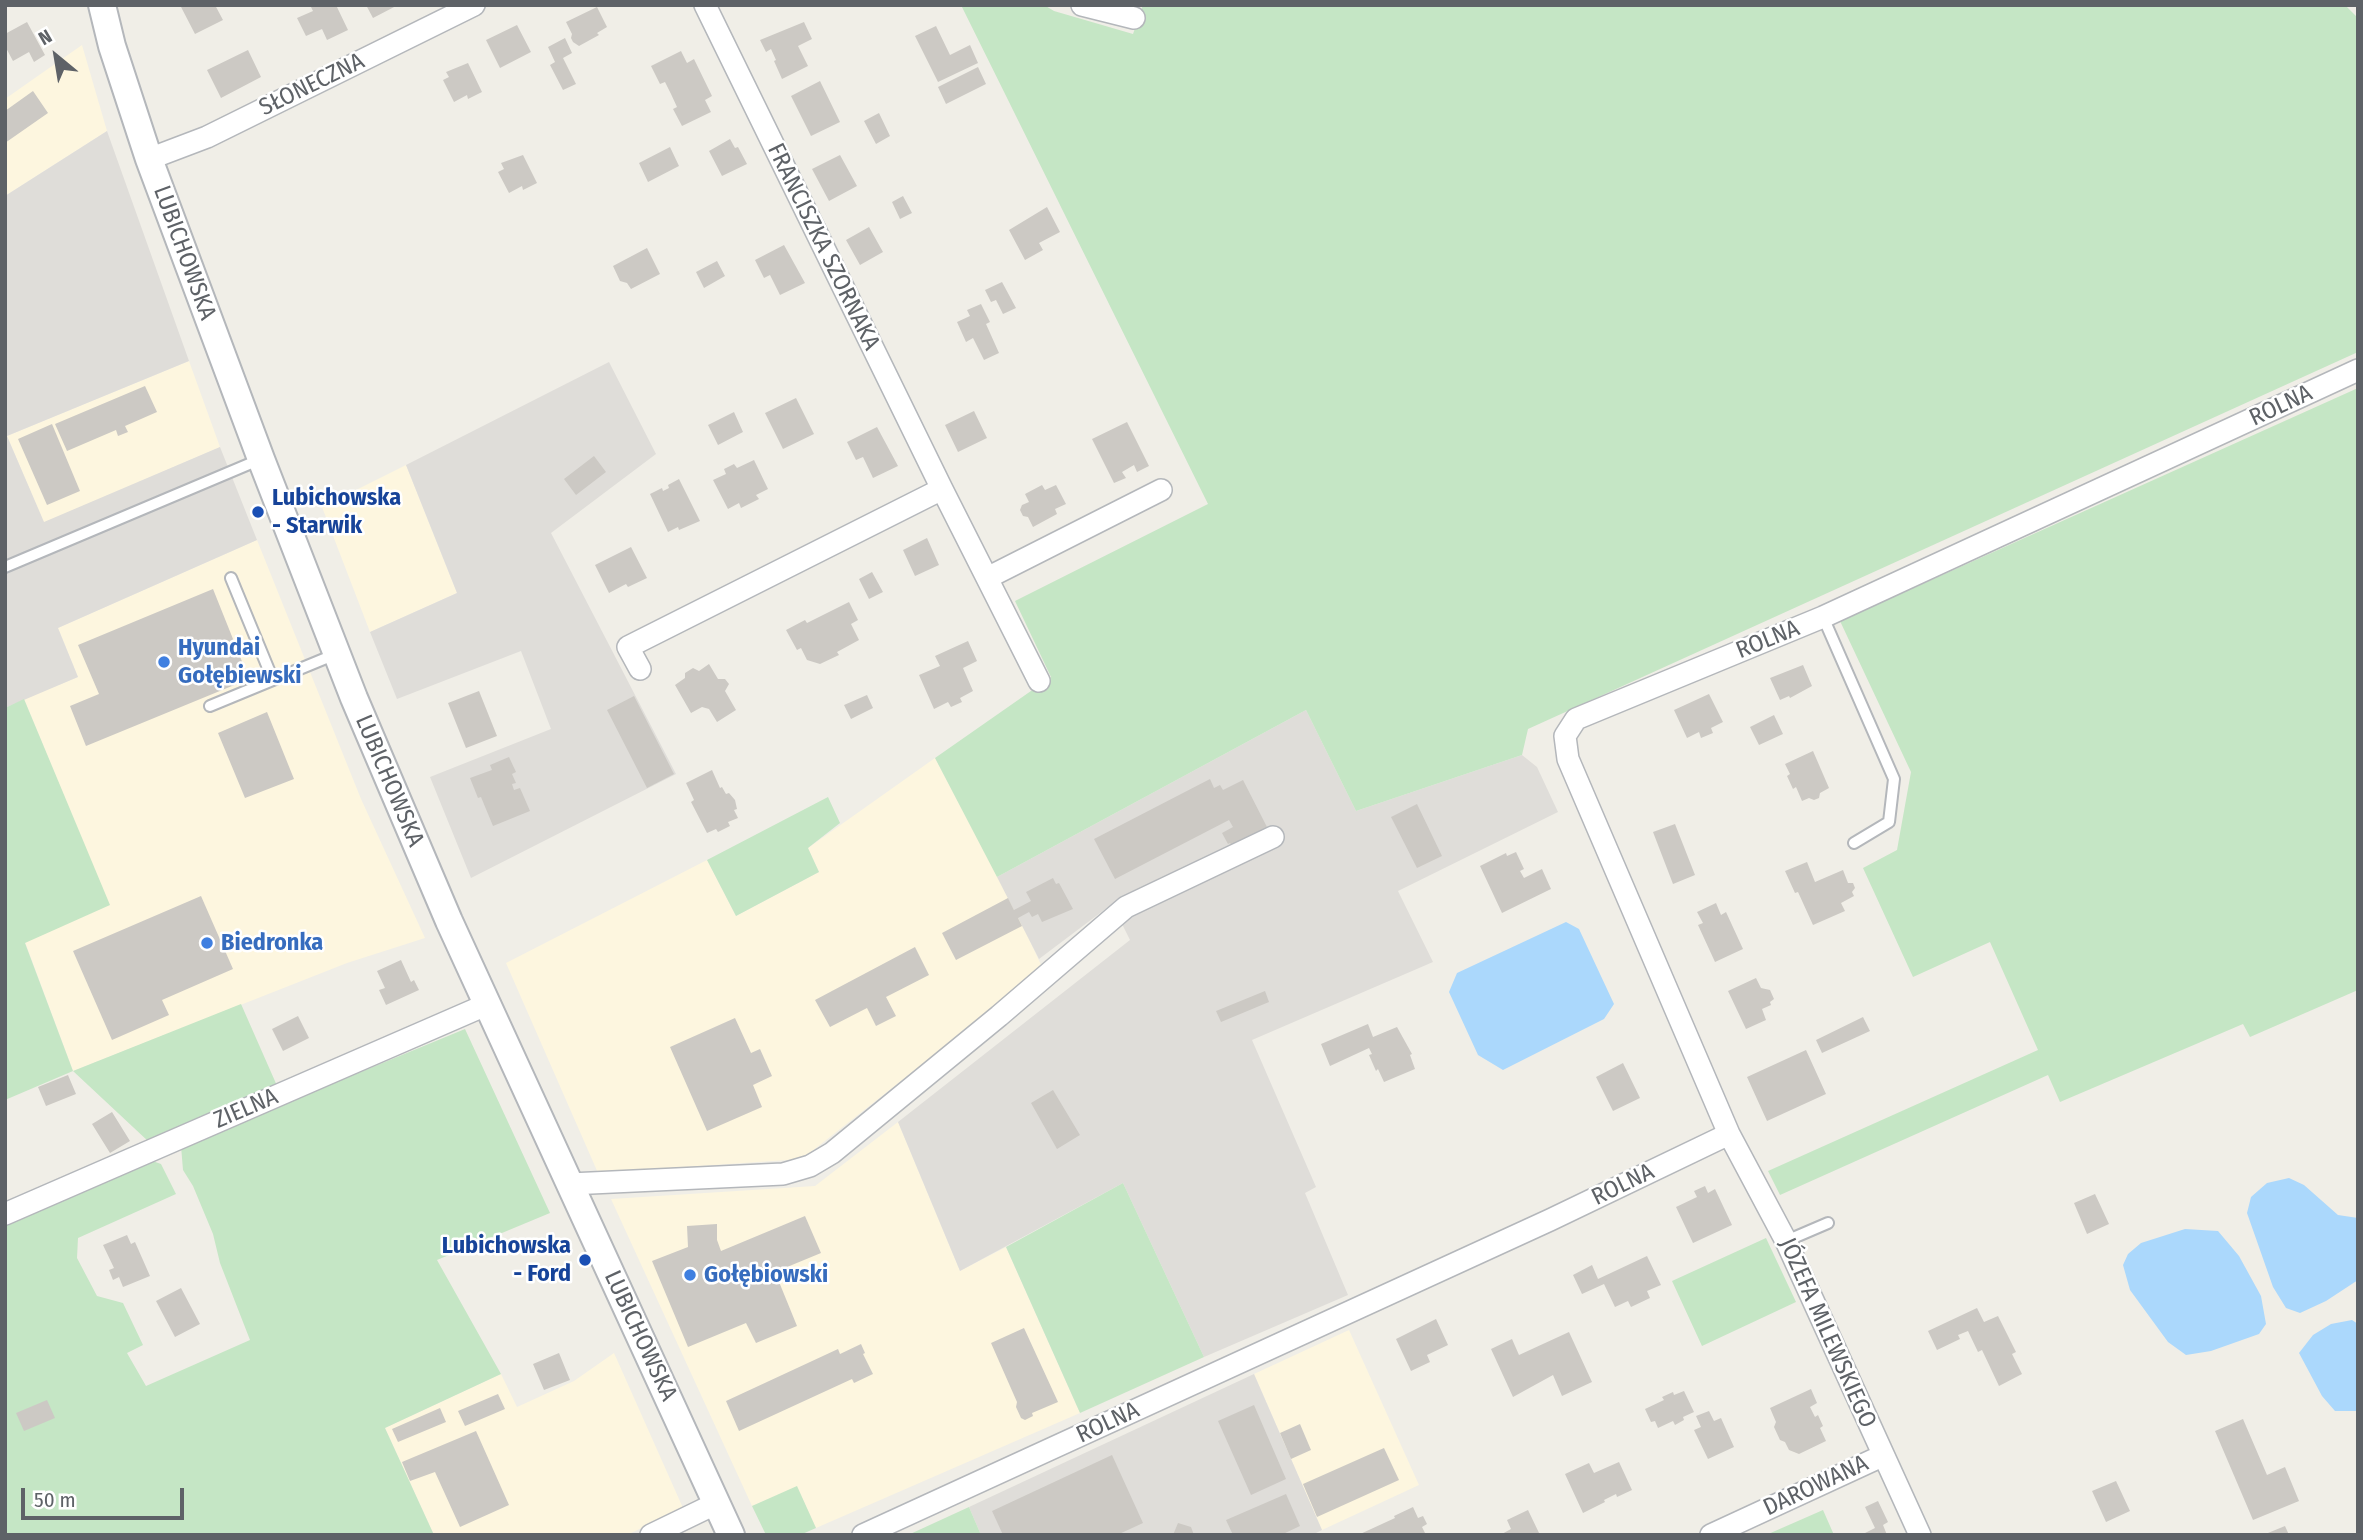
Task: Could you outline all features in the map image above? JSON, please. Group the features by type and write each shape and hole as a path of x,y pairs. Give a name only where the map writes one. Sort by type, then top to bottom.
{"street":[{"name":"LUBICHOWSKA","path":"102,5 112,46 149,159 336,654 449,920 731,1535"},
{"name":"SŁONECZNA","path":"149,159 207,137 474,5"},
{"name":"FRANCISZKA SZORNAKA","path":"705,5 1039,681"},
{"path":"1082,5 1134,18"},
{"name":"ROLNA","path":"863,1535 1538,1226 1729,1134 1568,759 1565,736 1576,719 1823,617 2358,370"},
{"path":"640,669 628,647 942,488"},
{"path":"987,578 1161,491"},
{"path":"570,1184 783,1174 810,1166 832,1153 1126,907 1273,837"},
{"name":"ZIELNA","path":"5,1214 488,1004"},
{"name":"JÓZEFA MILEWSKIEGO","path":"1729,1134 1786,1241 1920,1535"},
{"name":"DAROWANA","path":"1711,1535 1882,1456"},
{"path":"651,1535 717,1503"}],"lane":[{"path":"5,567 261,459"},
{"path":"231,578 273,680"},
{"name":"ROLNA","path":"1823,617 1894,779 1889,822 1854,843"},
{"path":"209,706 336,654"},
{"path":"1786,1241 1828,1223"}],"shaded area":[{"path":"82,45 107,131 5,196 5,99"},
{"path":"107,131 189,361 7,436 44,522 220,447 257,540 58,628 78,677 5,708 5,196"},
{"path":"189,361 220,447 44,523 7,436"},
{"path":"609,362 656,454 551,533 676,774 471,878 430,777 551,729 521,651 397,699 370,632 457,593 406,465"},
{"path":"406,465 457,593 370,632 322,507"},
{"path":"257,540 361,799 425,938 347,963 73,1071 25,942 109,905 24,699 78,677 58,628"},
{"path":"1306,710 1356,811 1522,755 1537,767 1558,812 1398,891 1433,962 1252,1040 1316,1187 1305,1193 1348,1295 1204,1357 1123,1183 960,1271 898,1122 1130,940 1112,904 1039,959 997,877"},
{"path":"935,758 1014,907 1043,969 802,1159 598,1173 506,963 707,860 736,916 819,872 808,848"},
{"path":"898,1122 960,1271 1006,1247 1080,1413 816,1528 797,1487 752,1506 611,1199 815,1186"},
{"path":"1349,1330 1419,1485 1322,1530 1254,1374"},
{"path":"614,1353 683,1508 627,1535 434,1535 385,1428 501,1374 517,1407 574,1381"},
{"path":"1254,1374 1322,1530 1312,1535 981,1535 969,1507"}],"green space":[{"path":"961,5 1044,5 1054,11 1133,34 1143,5 2345,5 2358,18 2358,352 1528,729 1522,755 1356,811 1306,710 997,877 935,758 1051,677 1015,601 1208,504"},
{"path":"2358,388 2358,990 2250,1037 2243,1024 2060,1102 2048,1075 1780,1195 1768,1171 2038,1050 1990,942 1913,977 1863,868 1897,850 1911,772 1840,621"},
{"path":"24,699 110,905 25,943 73,1071 5,1100 5,708"},
{"path":"828,797 840,823 808,848 819,872 736,916 707,860"},
{"path":"241,1004 278,1088 149,1142 73,1071"},
{"path":"465,1029 550,1213 437,1260 501,1374 385,1428 434,1535 5,1535 5,1221 147,1159 161,1164 176,1194 78,1238 77,1258 97,1296 123,1303 143,1345 127,1353 146,1386 250,1340 220,1263 213,1234 193,1186 183,1170 181,1146"},
{"path":"1123,1183 1204,1357 1080,1413 1006,1247"},
{"path":"1766,1238 1796,1302 1702,1346 1672,1281"},
{"path":"797,1486 816,1528 800,1535 766,1535 752,1506"},
{"path":"969,1507 981,1535 908,1535"},
{"path":"1823,1510 1834,1535 1766,1535"}],"water":[{"path":"1566,922 1579,929 1614,1004 1604,1019 1503,1070 1478,1055 1449,992 1457,973"},
{"path":"2289,1178 2304,1185 2338,1215 2358,1218 2358,1280 2326,1301 2300,1313 2286,1308 2273,1287 2247,1213 2251,1197 2267,1183"},
{"path":"2185,1229 2218,1231 2239,1256 2261,1296 2266,1324 2259,1334 2211,1351 2186,1355 2168,1342 2130,1290 2123,1265 2128,1254 2141,1243"},
{"path":"2352,1320 2358,1324 2358,1411 2335,1411 2322,1396 2299,1353 2313,1335 2331,1324"}],"building":[{"path":"180,5 215,5 223,20 195,34"},
{"path":"310,5 336,5 348,30 327,40 322,29 306,36 297,18 313,11"},
{"path":"366,5 398,5 373,18"},
{"path":"597,7 607,27 597,33 599,35 579,46 573,42 566,22"},
{"path":"27,22 45,55 34,62 29,52 13,61 5,46 5,34"},
{"path":"804,22 812,39 798,46 808,66 782,79 771,49 766,52 760,40"},
{"path":"517,25 531,52 500,68 486,40"},
{"path":"936,26 950,55 970,45 978,63 938,82 915,36"},
{"path":"565,38 572,53 563,58 576,84 563,90 550,65 555,62 548,47"},
{"path":"248,50 261,77 221,98 207,70"},
{"path":"681,51 687,63 694,59 712,96 705,100 711,112 682,126 673,109 677,107 665,82 660,84 651,66"},
{"path":"468,63 482,92 468,99 467,95 454,102 443,80 449,77 446,72"},
{"path":"978,67 986,84 946,104 938,87"},
{"path":"820,81 840,122 811,136 791,96"},
{"path":"33,91 48,113 5,143 5,111"},
{"path":"879,113 890,136 876,144 864,121"},
{"path":"730,139 735,148 738,147 747,164 722,176 709,151"},
{"path":"670,147 679,166 648,182 639,163"},
{"path":"523,155 537,183 523,190 522,186 509,193 498,172 504,169 501,163"},
{"path":"840,155 857,186 829,201 812,169"},
{"path":"903,196 912,213 900,219 892,202"},
{"path":"1047,207 1060,232 1039,243 1043,250 1025,260 1009,230"},
{"path":"869,227 883,252 860,265 846,240"},
{"path":"784,245 805,283 780,295 770,275 764,278 755,260"},
{"path":"647,248 660,274 631,289 627,283 620,281 613,266"},
{"path":"717,261 725,276 704,288 696,272"},
{"path":"1002,282 1016,308 1003,314 996,300 991,302 985,290"},
{"path":"981,304 990,322 986,324 999,353 984,360 973,338 966,342 957,322 970,316 967,310"},
{"path":"145,386 157,412 125,426 128,432 118,436 116,430 67,451 55,424"},
{"path":"796,398 814,434 783,449 765,413"},
{"path":"974,411 987,438 958,452 945,425"},
{"path":"734,412 743,432 718,445 708,425"},
{"path":"1127,422 1149,466 1137,472 1134,465 1122,472 1126,478 1114,483 1092,439"},
{"path":"52,424 80,491 47,505 18,439"},
{"path":"877,427 898,466 873,478 863,457 856,460 847,442"},
{"path":"594,456 606,472 576,495 564,479"},
{"path":"754,460 768,489 756,495 759,499 741,508 739,503 728,509 713,480 726,474 724,469 734,464 737,468"},
{"path":"679,479 700,521 668,532 650,494 662,488 663,491 669,488 668,485"},
{"path":"1042,485 1045,490 1056,485 1066,504 1055,509 1057,514 1033,527 1028,517 1023,516 1020,510 1022,505 1029,502 1025,494"},
{"path":"927,538 939,565 915,576 903,550"},
{"path":"631,547 647,578 628,587 626,584 609,593 595,565"},
{"path":"872,572 883,592 869,599 859,579"},
{"name":"Hyundai Gołębiewski","path":"213,589 249,679 86,746 70,706 99,694 78,645"},
{"path":"849,602 858,620 851,624 859,640 837,652 839,655 820,664 807,660 801,648 797,650 786,630 805,620 807,623"},
{"path":"968,641 977,661 963,668 973,691 960,698 962,702 951,707 948,702 934,709 919,675 940,666 935,656"},
{"path":"709,664 718,679 725,679 729,684 725,691 736,710 717,722 709,709 702,707 691,713 675,685 693,668 699,671"},
{"path":"1803,665 1812,686 1790,698 1789,696 1780,700 1770,678"},
{"path":"479,691 497,736 466,748 448,703"},
{"path":"1709,694 1723,722 1711,728 1713,733 1701,738 1699,732 1687,738 1674,710"},
{"path":"867,695 873,708 851,719 844,705"},
{"path":"634,696 674,774 647,788 607,710"},
{"path":"267,712 294,779 245,798 218,733"},
{"path":"1774,715 1783,734 1759,745 1750,727"},
{"path":"1813,751 1829,788 1820,793 1819,798 1802,801 1787,776 1790,774 1785,764"},
{"path":"509,757 516,772 512,774 516,783 512,784 514,790 520,788 530,811 493,826 470,778 492,770 490,765"},
{"path":"712,770 720,788 735,800 737,809 734,810 738,818 728,822 730,826 718,832 716,829 707,833 691,802 694,800 686,783"},
{"path":"1210,779 1214,788 1220,785 1223,790 1243,780 1268,829 1233,848 1222,833 1233,827 1229,820 1115,879 1094,839"},
{"path":"1417,804 1442,856 1417,868 1391,817"},
{"path":"1675,824 1695,875 1673,884 1653,832"},
{"path":"1516,852 1524,869 1520,871 1524,878 1542,869 1551,889 1502,913 1480,866 1506,853 1507,856"},
{"path":"1807,862 1815,882 1843,870 1848,883 1853,883 1855,888 1852,892 1854,896 1841,903 1845,911 1813,925 1785,871"},
{"path":"1053,878 1056,884 1059,883 1073,909 1042,922 1038,914 1032,917 1029,912 1018,918 1022,926 956,960 942,933 1008,898 1014,910 1031,901 1026,892"},
{"path":"201,896 233,969 162,1000 169,1015 112,1040 73,951"},
{"path":"1716,903 1721,915 1726,912 1743,949 1715,962 1698,925 1703,923 1697,912"},
{"path":"915,947 929,975 886,997 896,1016 876,1026 867,1008 830,1027 815,1000"},
{"path":"401,960 411,982 414,980 419,990 386,1005 379,990 385,988 377,971"},
{"path":"1756,978 1761,988 1770,990 1774,999 1770,1002 1771,1005 1762,1009 1766,1020 1746,1029 1728,991"},
{"path":"1265,991 1269,1002 1221,1022 1216,1011"},
{"path":"298,1016 309,1038 283,1051 272,1029"},
{"path":"1863,1017 1870,1031 1822,1053 1816,1040"},
{"path":"735,1018 751,1053 760,1049 772,1076 753,1085 762,1107 707,1131 670,1047"},
{"path":"1368,1024 1373,1037 1397,1027 1412,1054 1410,1055 1415,1069 1384,1082 1378,1069 1376,1071 1369,1048 1330,1066 1321,1044"},
{"path":"1806,1050 1826,1094 1767,1121 1747,1077"},
{"path":"1623,1063 1640,1098 1613,1111 1596,1077"},
{"path":"68,1075 76,1094 46,1106 38,1087"},
{"path":"1053,1090 1080,1135 1057,1149 1031,1103"},
{"path":"112,1112 130,1141 110,1153 92,1124"},
{"path":"1705,1186 1708,1193 1715,1189 1732,1225 1693,1243 1676,1207 1697,1197 1694,1191"},
{"path":"2095,1194 2109,1224 2087,1234 2074,1203"},
{"path":"805,1216 821,1253 775,1272 797,1326 756,1343 746,1323 688,1347 652,1261 688,1247 687,1226 717,1224 717,1240 721,1251"},
{"path":"127,1235 131,1244 135,1242 150,1276 123,1287 119,1277 113,1280 109,1270 114,1268 103,1245"},
{"path":"1647,1256 1661,1285 1647,1291 1650,1298 1631,1307 1628,1301 1615,1307 1604,1284 1582,1294 1573,1275 1592,1265 1598,1279"},
{"path":"181,1288 200,1324 175,1337 156,1301"},
{"path":"1977,1308 1984,1322 1998,1316 2016,1352 2012,1354 2022,1374 1999,1386 1982,1350 1978,1352 1968,1331 1958,1335 1960,1339 1937,1350 1928,1331"},
{"path":"1436,1319 1448,1345 1427,1355 1430,1362 1411,1371 1396,1339"},
{"path":"1024,1328 1058,1402 1032,1413 1033,1416 1025,1420 1021,1418 1016,1407 1017,1402 991,1343"},
{"path":"1569,1332 1592,1382 1562,1396 1553,1375 1513,1397 1491,1349 1512,1339 1519,1355"},
{"path":"861,1344 873,1374 854,1383 852,1379 739,1431 726,1401 838,1349 840,1354"},
{"path":"559,1353 570,1380 544,1390 533,1364"},
{"path":"1811,1389 1817,1403 1810,1407 1815,1417 1818,1415 1826,1441 1799,1454 1789,1450 1785,1442 1780,1440 1770,1408"},
{"path":"1684,1391 1694,1412 1675,1425 1673,1421 1658,1428 1655,1421 1651,1422 1645,1409 1664,1400 1662,1397"},
{"path":"498,1394 505,1409 465,1426 458,1411"},
{"path":"47,1400 55,1418 24,1431 16,1413"},
{"path":"1254,1405 1286,1479 1251,1495 1218,1421"},
{"path":"440,1408 446,1422 398,1442 392,1429"},
{"path":"1709,1411 1714,1421 1721,1418 1734,1447 1708,1459 1694,1430 1701,1427 1696,1416"},
{"path":"2243,1419 2267,1475 2285,1467 2299,1501 2253,1520 2215,1431"},
{"path":"1300,1424 1311,1450 1291,1459 1280,1433"},
{"path":"476,1431 509,1505 460,1527 435,1472 410,1481 402,1462"},
{"path":"1384,1448 1399,1480 1317,1517 1303,1484"},
{"path":"1112,1455 1143,1523 1117,1535 1003,1535 992,1511"},
{"path":"1619,1462 1632,1490 1617,1497 1616,1494 1583,1513 1565,1474 1589,1463 1594,1473"},
{"path":"2116,1481 2130,1511 2106,1522 2092,1491"},
{"path":"1286,1494 1300,1526 1281,1535 1233,1535 1226,1520"},
{"path":"1878,1501 1888,1522 1883,1525 1887,1535 1861,1535 1875,1528 1865,1507"},
{"path":"1413,1507 1418,1518 1423,1516 1427,1524 1422,1527 1426,1535 1358,1535 1395,1518 1394,1516"},
{"path":"1528,1510 1540,1535 1500,1535 1511,1529 1507,1520"},
{"path":"1178,1523 1191,1527 1194,1535 1173,1535"},
{"path":"2285,1526 2289,1535 2263,1535"}],"place":[{"name":"Lubichowska - Starwik","path":"258,512"},
{"name":"Hyundai Gołębiewski","path":"164,662"},
{"name":"Biedronka","path":"207,943"},
{"name":"Lubichowska - Ford","path":"585,1260"},
{"name":"Gołębiowski","path":"690,1275"}]}
